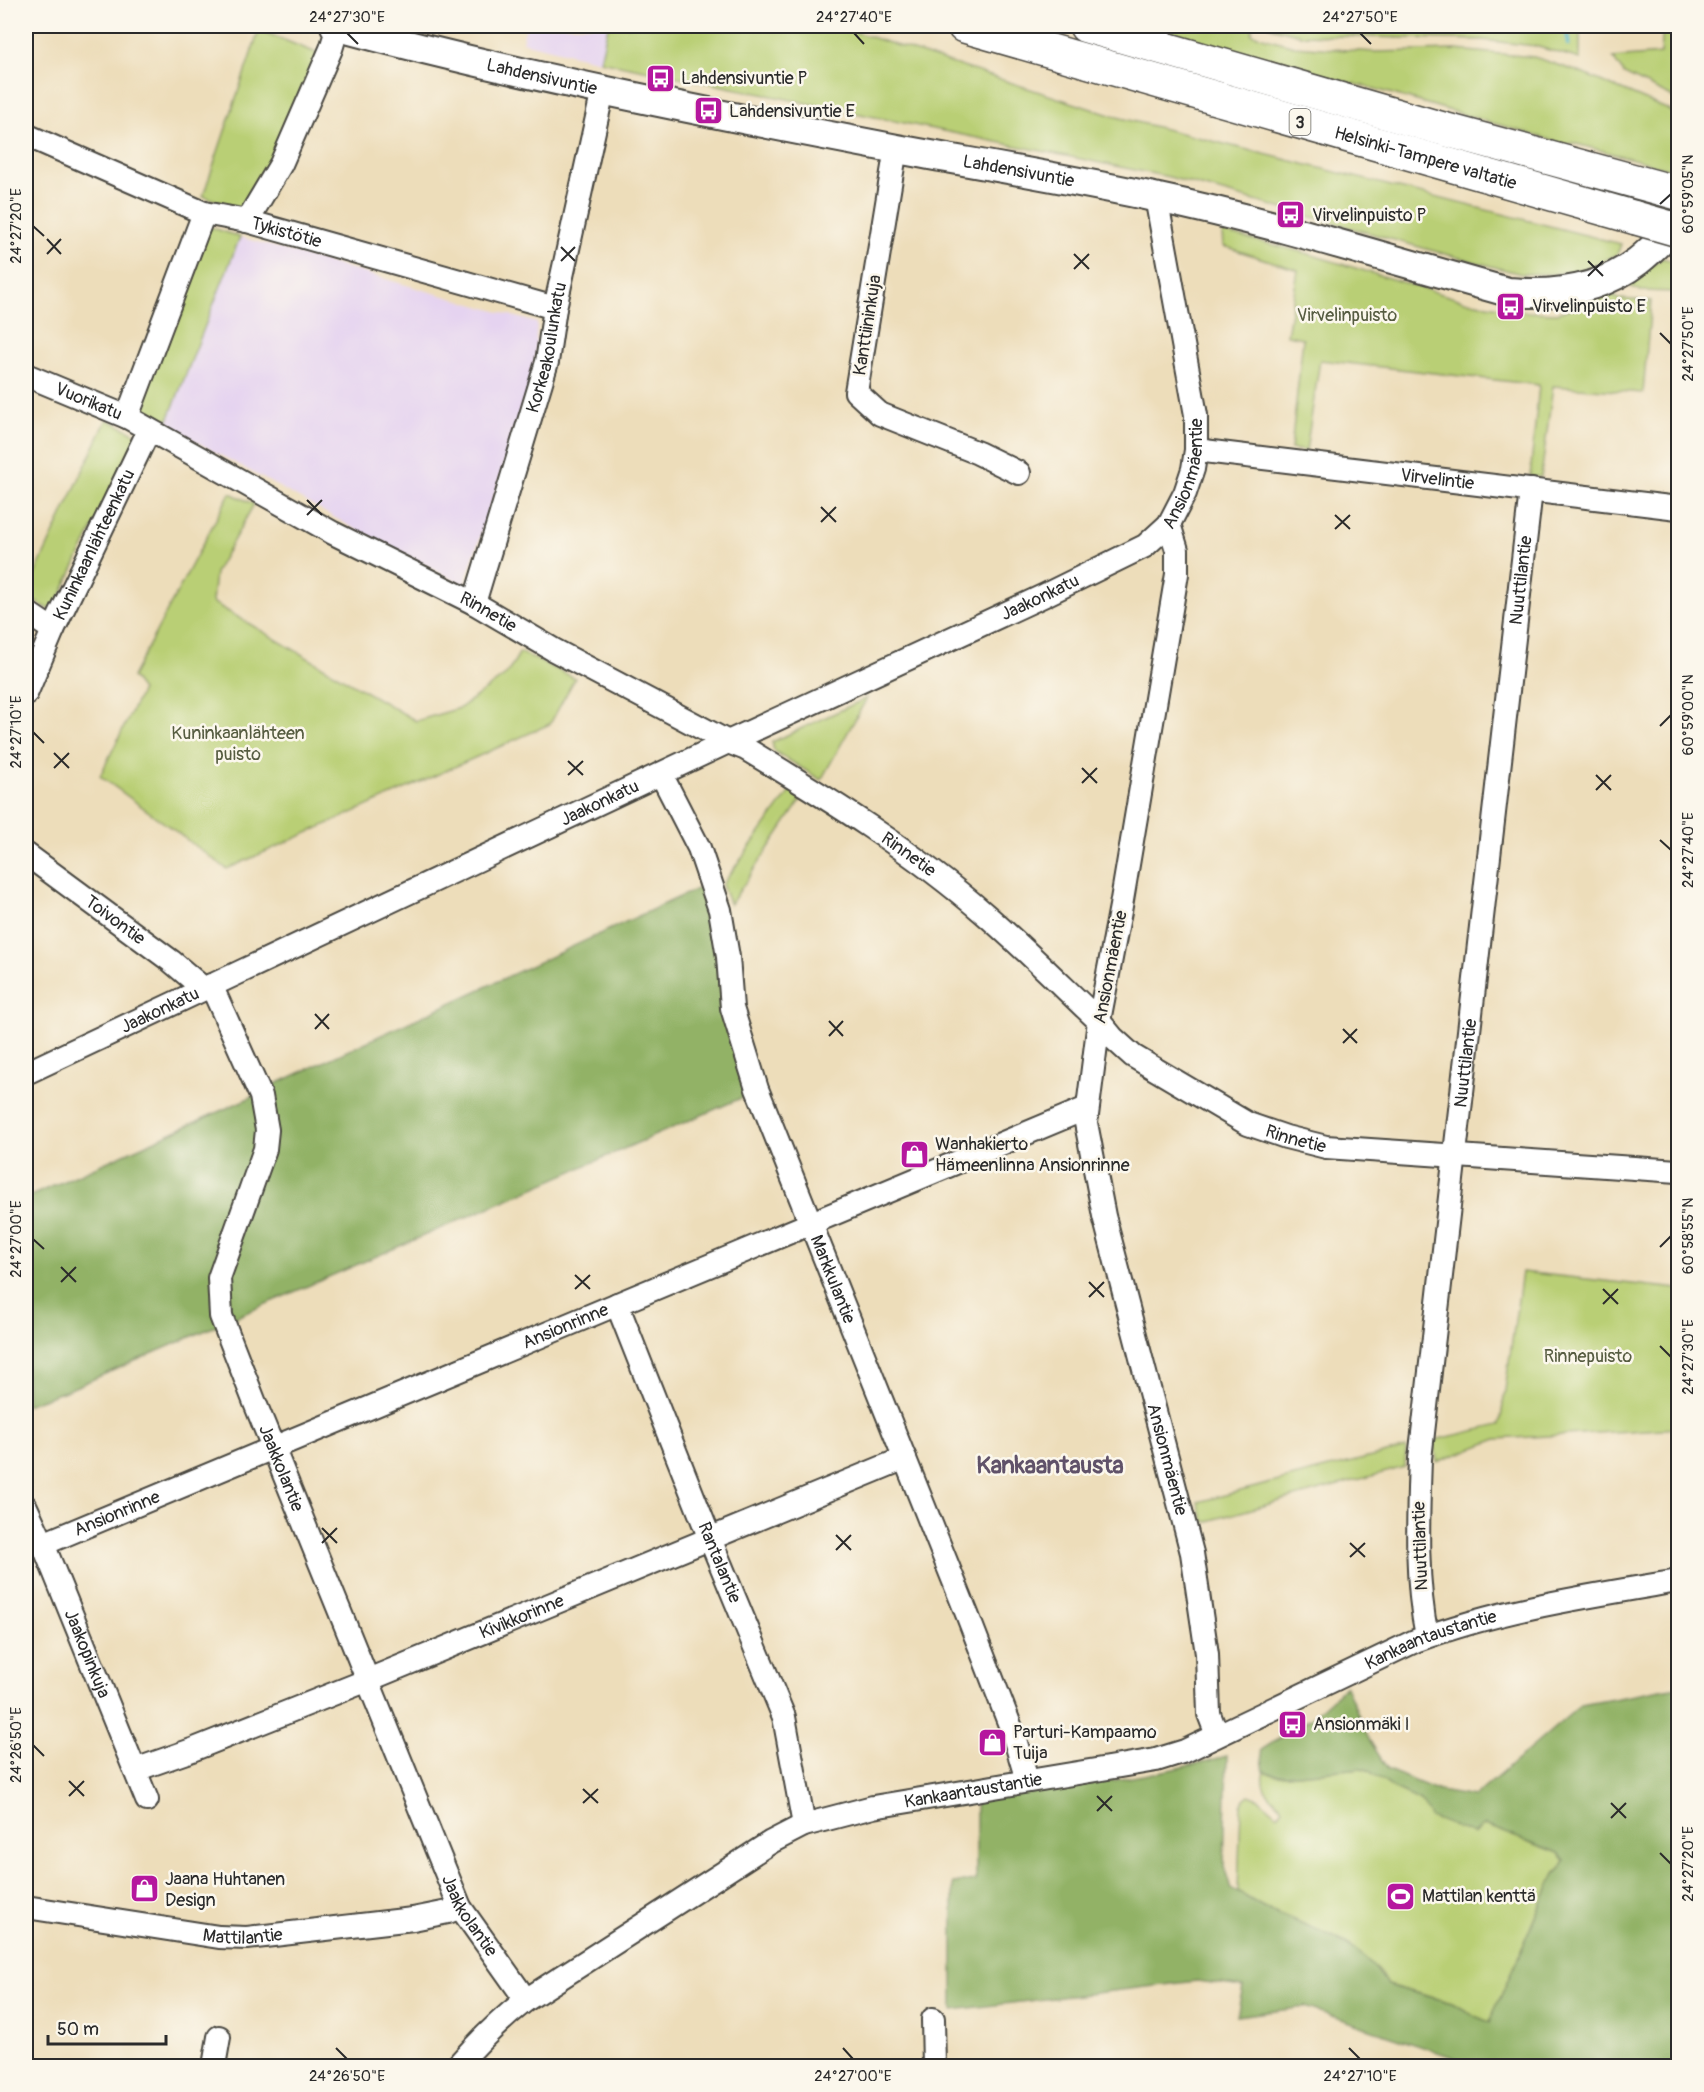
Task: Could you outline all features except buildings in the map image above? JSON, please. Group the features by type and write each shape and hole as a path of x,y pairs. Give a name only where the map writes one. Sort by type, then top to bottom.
{"highway":[{"name":"Helsinki-Tampere valtatie","path":"964,26 1678,230"},
{"name":"Helsinki-Tampere valtatie","path":"1086,26 1437,127 1672,191"}],"main road":[{"name":"Lahdensivuntie","path":"337,26 603,90 1156,197 1329,241 1509,292 1535,294 1561,292 1589,286 1617,275 1638,261 1678,223"}],"street":[{"path":"247,220 281,164 331,49 337,26"},
{"name":"Korkeakoulunkatu","path":"474,603 547,362 555,308 603,90"},
{"name":"Tykistötie","path":"26,135 204,213 247,220 555,308"},
{"name":"Kanttiininkuja","path":"896,148 856,392 879,414 978,453 1019,473"},
{"name":"Ansionmäentie","path":"1156,197 1196,415 1196,450 1193,469 1185,493 1169,524 1177,550 1177,574 1121,906 1099,1021 1086,1123 1104,1216 1192,1553 1207,1654 1209,1714 1216,1735"},
{"path":"127,417 204,213"},
{"name":"Vuorikatu","path":"26,375 127,417 149,430"},
{"name":"Rinnetie","path":"149,430 333,533 474,603 554,650 728,742 746,748 802,783 879,833 986,914 1134,1056 1248,1124 1326,1147 1678,1171"},
{"name":"Kuninkaanlähteenkatu","path":"26,694 53,630 149,430"},
{"name":"Virvelintie","path":"1196,450 1678,508"},
{"name":"Nuuttilantie","path":"1427,1636 1421,1583 1420,1459 1531,490"},
{"name":"Jaakonkatu","path":"26,1073 1145,546 1169,524"},
{"path":"26,612 53,630"},
{"name":"Markkulantie","path":"661,774 699,848 720,910 728,957 732,1008 757,1089 1013,1733 1027,1780"},
{"name":"Toivontie","path":"26,854 207,987"},
{"name":"Jaakkolantie","path":"207,987 264,1106 267,1130 266,1149 219,1278 221,1316 460,1907 526,2000"},
{"name":"Ansionrinne","path":"43,1544 1087,1108"},
{"name":"Rantalantie","path":"617,1304 710,1539 784,1717 804,1825"},
{"name":"Kivikkorinne","path":"135,1770 192,1750 368,1680 905,1458"},
{"name":"Jaakopinkuja","path":"26,1507 147,1800"},
{"name":"Kankaantaustantie","path":"457,2067 483,2037 526,2000 771,1842 804,1825 873,1807 1156,1760 1185,1751 1427,1636 1518,1609 1678,1581"},
{"name":"Mattilantie","path":"26,1907 219,1937 247,1938 412,1919 448,1912 460,1907"},
{"path":"933,2019 934,2067"},
{"path":"214,2067 219,2037"}],"shaded area":[{"path":"526,26 608,26 600,61 522,42"},
{"path":"240,237 537,323 534,376 464,585 357,530 166,425"}],"green space":[{"path":"608,26 837,26 1113,116 1621,244 1617,255 1581,270 1553,274 1521,274 1169,177 600,61"},
{"path":"1132,26 1253,26 1252,34 1294,46 1374,52 1456,50 1534,57 1579,72 1669,110 1678,118 1678,171 1573,143 1565,144 1379,90"},
{"path":"1268,26 1580,26 1580,59 1535,46 1482,40 1300,35"},
{"path":"1663,26 1678,26 1678,100 1624,74 1613,58 1661,54"},
{"path":"259,30 319,54 279,149 243,210 203,196"},
{"path":"207,226 240,237 166,425 135,411"},
{"name":"Virvelinpuisto","path":"1222,232 1302,252 1465,301 1528,312 1557,313 1614,295 1617,299 1651,301 1643,393 1553,386 1541,477 1530,477 1539,385 1320,360 1306,451 1291,449 1303,338 1287,335 1298,270 1223,246"},
{"path":"1663,258 1678,263 1678,292 1641,291 1631,287 1628,281"},
{"path":"107,419 138,435 53,611 26,597 26,593"},
{"name":"Kuninkaanlähteen puisto","path":"230,493 254,504 215,573 212,602 416,721 460,708 507,674 520,652 575,678 550,724 227,869 100,776 142,690 132,677"},
{"path":"867,698 821,780 774,751 772,742"},
{"path":"791,790 805,794 730,905 722,885"},
{"path":"701,887 748,1095 68,1390 26,1405 26,1198 249,1098"},
{"name":"Rinnepuisto","path":"1522,1272 1678,1289 1678,1428 1497,1439 1437,1462 1434,1440 1500,1425"},
{"path":"1406,1448 1405,1467 1204,1522 1198,1502"},
{"path":"1346,1686 1370,1741 1388,1770 1439,1791 1474,1797 1581,1705 1678,1687 1678,2066 1479,2066 1305,2007 1237,2016 1243,1987 1197,1981 953,2010 953,1883 976,1881 976,1800 1133,1777 1227,1756 1224,1866 1231,1889 1263,1907 1348,1945 1376,1969 1387,1985 1452,2003 1489,2023 1555,1874 1565,1860 1559,1853 1485,1825 1473,1834 1430,1817 1421,1801 1393,1788 1368,1770 1361,1768 1286,1775 1264,1772 1261,1750 1311,1718"},
{"name":"Mattilan kenttä","path":"1361,1768 1368,1770 1393,1788 1421,1801 1473,1834 1485,1825 1559,1853 1565,1860 1555,1874 1489,2023 1452,2003 1387,1985 1379,1971 1346,1942 1263,1907 1238,1892 1241,1806 1244,1799 1249,1795 1259,1799 1278,1815 1283,1808 1264,1788 1264,1772 1286,1775"}],"waterway":[{"path":"1568,26 1568,44"}],"place":[{"name":"Lahdensivuntie P","path":"660,78"},
{"name":"Lahdensivuntie E","path":"708,111"},
{"name":"Virvelinpuisto P","path":"1291,215"},
{"name":"Virvelinpuisto E","path":"1511,306"},
{"name":"Wanhakierto Hämeenlinna Ansionrinne","path":"914,1154"},
{"name":"Ansionmäki I","path":"1292,1724"},
{"name":"Parturi-Kampaamo Tuija","path":"992,1742"},
{"name":"Jaana Huhtanen Design","path":"144,1889"},
{"name":"Mattilan kenttä","path":"1401,1896"}],"district":[{"name":"Kankaantausta","path":"1050,1465"}]}
